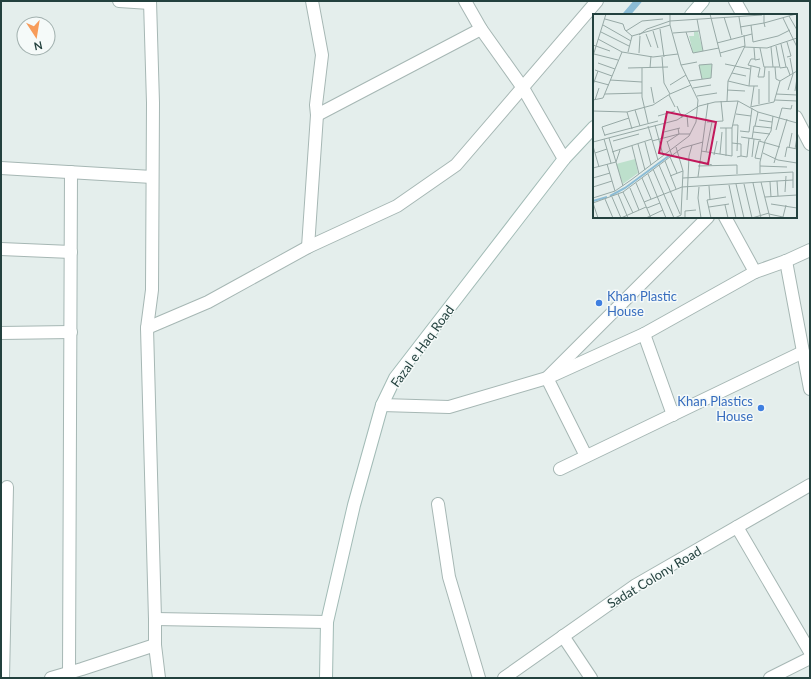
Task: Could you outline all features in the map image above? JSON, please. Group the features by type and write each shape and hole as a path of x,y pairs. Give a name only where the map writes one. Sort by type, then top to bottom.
{"street":[{"path":"118,1 150,2 153,103 152,290 147,328 156,619 155,645 159,678"},
{"path":"308,247 316,105 322,55 312,1"},
{"path":"465,1 481,29 523,88 564,159"},
{"path":"692,14 703,1"},
{"path":"735,1 742,14"},
{"path":"147,328 208,302 308,247 396,206 456,165 523,88 596,8"},
{"path":"316,115 481,29"},
{"path":"797,119 810,144"},
{"name":"Fazal e Haq Road","path":"326,678 328,622 354,505 382,405 395,378 564,159 593,127"},
{"path":"1,168 152,177"},
{"path":"69,673 71,172"},
{"path":"547,378 707,218"},
{"path":"725,218 755,272"},
{"path":"1,249 71,252"},
{"path":"382,405 448,407 547,378 644,334 755,272 786,262 810,250"},
{"path":"786,262 810,389"},
{"path":"1,333 71,332"},
{"path":"644,334 673,415"},
{"path":"560,468 803,352"},
{"path":"547,378 586,456"},
{"name":"Sadat Colony Road","path":"504,678 636,585 810,485"},
{"path":"3,678 7,487"},
{"path":"438,504 449,577 479,678"},
{"path":"737,527 810,652"},
{"path":"156,619 328,622"},
{"path":"563,636 591,678"},
{"path":"51,678 69,673 83,674 155,645"},
{"path":"770,678 810,658"}],"waterway":[{"path":"627,14 638,1"}],"place":[{"name":"Khan Plastic House","path":"599,303"},
{"name":"Khan Plastics House","path":"761,408"}]}
